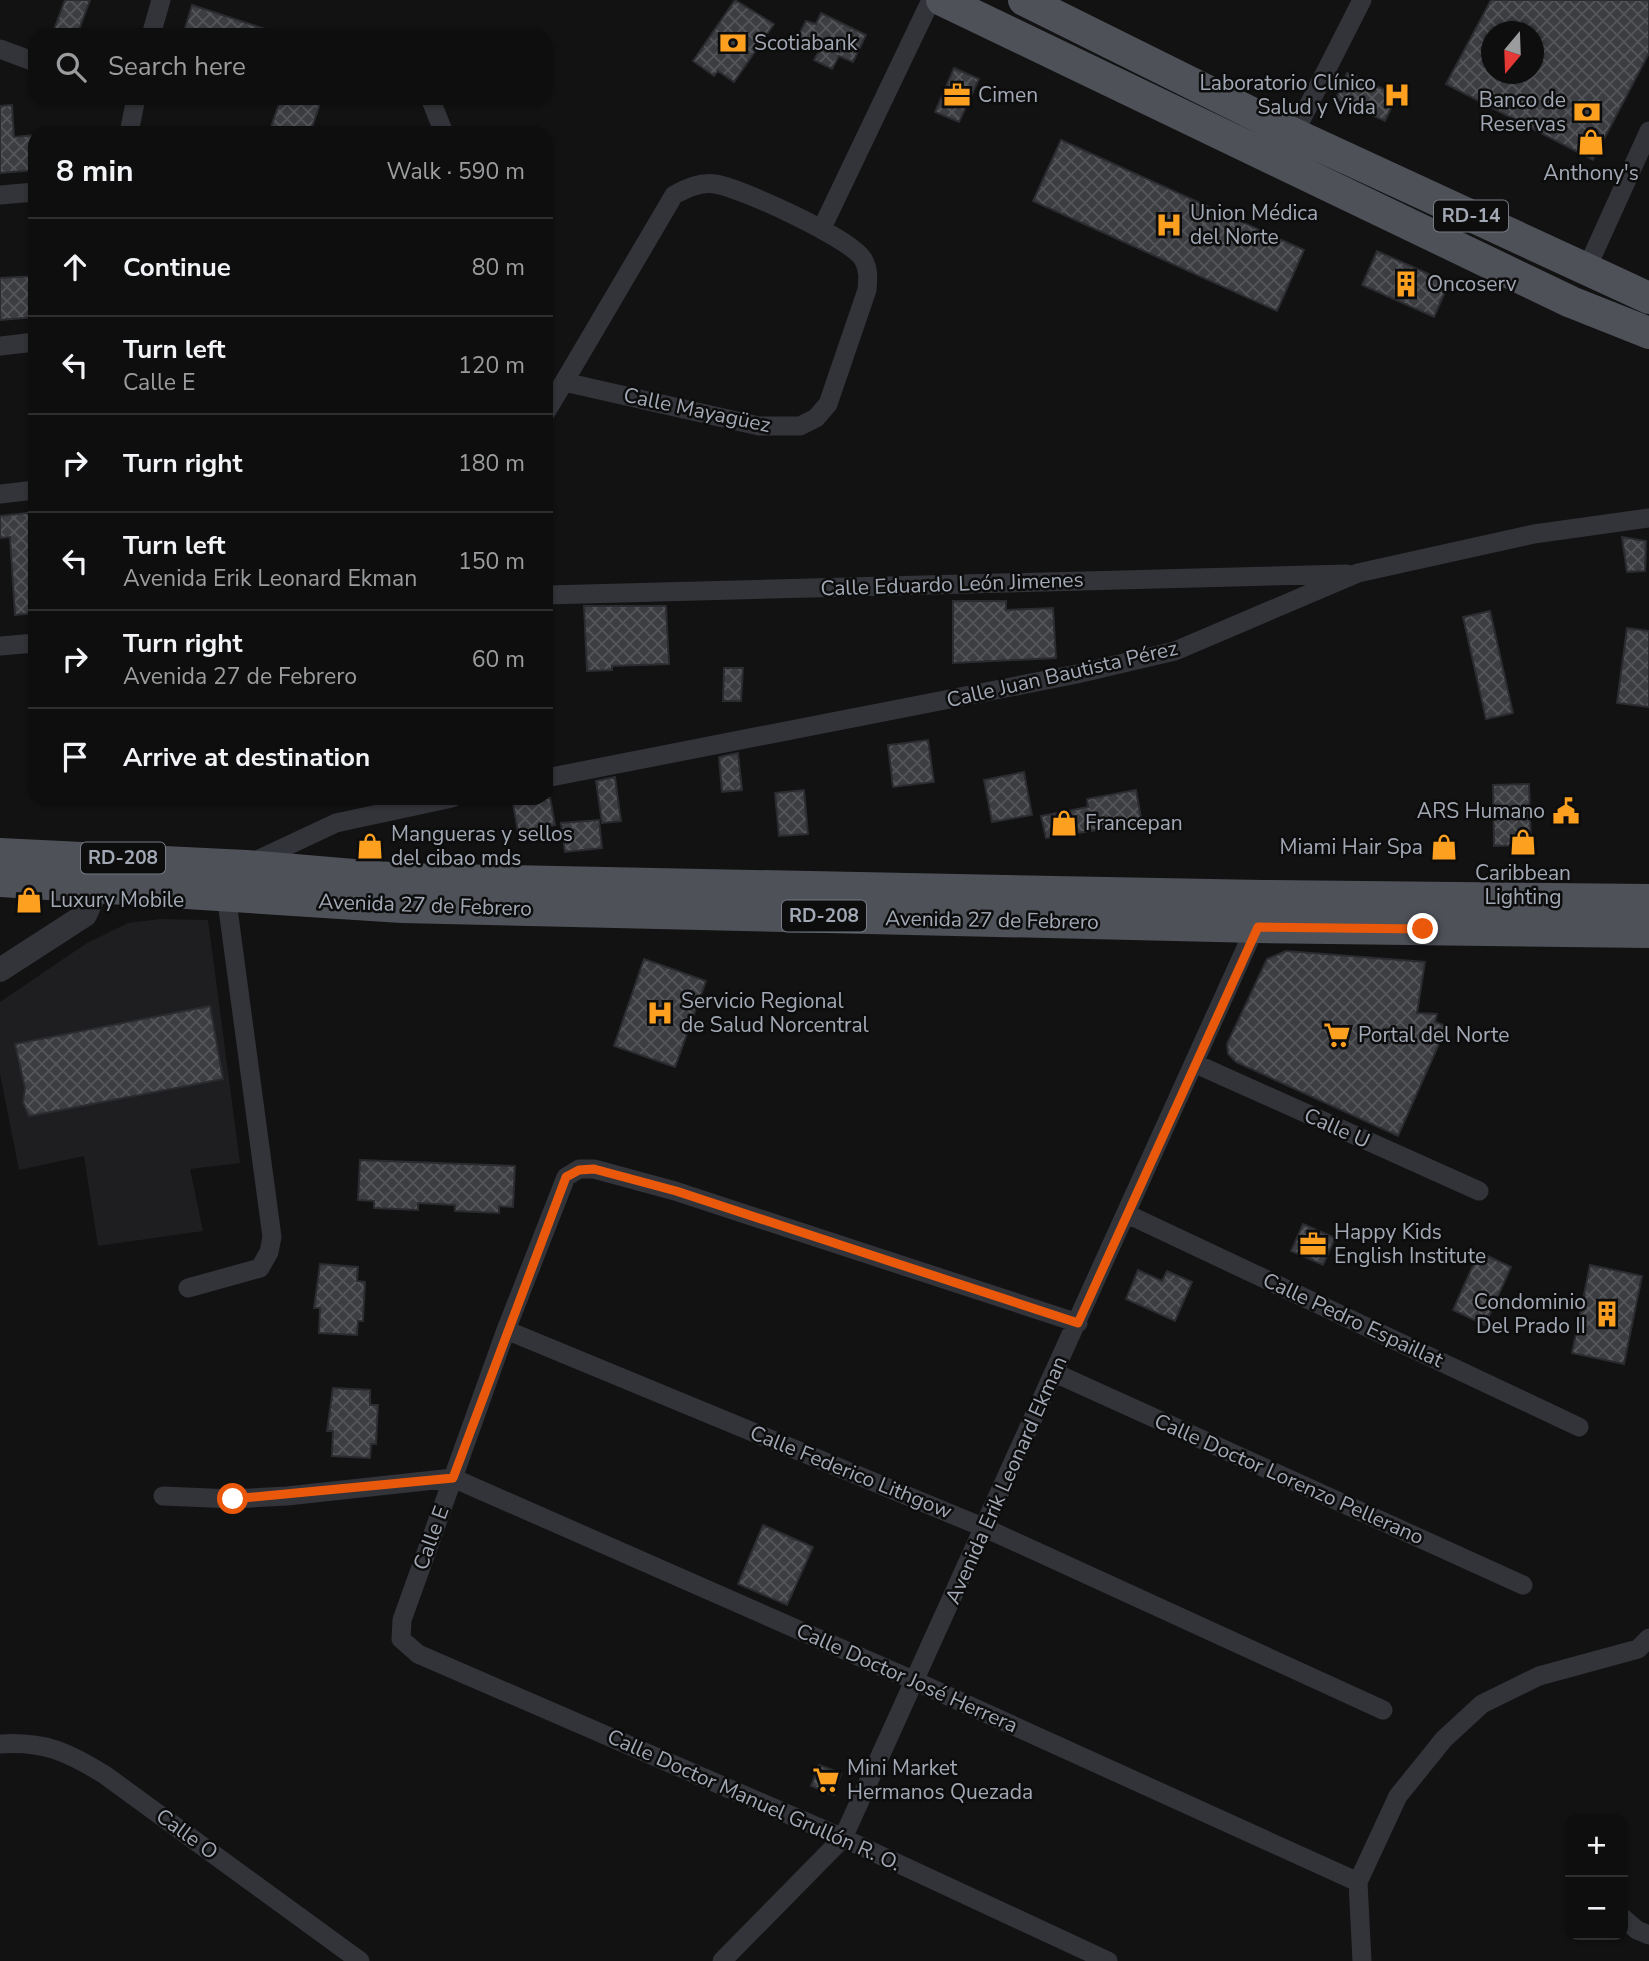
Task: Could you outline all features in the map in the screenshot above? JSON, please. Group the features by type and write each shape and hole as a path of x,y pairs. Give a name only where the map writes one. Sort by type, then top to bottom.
{"main road":[{"name":"RD-14","path":"942,0 1470,255 1571,302 1649,333"},
{"path":"1024,0 1294,134"},
{"name":"RD-14","path":"1294,134 1649,298"},
{"name":"Avenida 27 de Febrero","path":"0,854 226,894 402,906 1260,912 1649,900"},
{"name":"Avenida 27 de Febrero","path":"0,881 98,871 246,866 401,879 1260,912 1649,932"}],"street":[{"path":"153,28 161,0"},
{"path":"822,229 930,0"},
{"path":"1294,134 1362,0"},
{"path":"0,49 28,59"},
{"path":"130,126 134,105"},
{"path":"433,105 441,126"},
{"path":"1586,270 1649,131"},
{"name":"Calle Mayagüez","path":"553,400 674,195 701,184 716,184 822,229 853,247 868,272 867,290 828,404 817,418 800,426 759,426 564,382"},
{"path":"0,195 28,193"},
{"path":"0,346 28,343"},
{"path":"0,494 28,491"},
{"name":"Calle Juan Bautista Pérez","path":"553,777 1077,674 1175,651 1358,573 1534,534 1649,518"},
{"name":"Calle Eduardo León Jimenes","path":"553,595 1358,573"},
{"path":"0,646 28,644"},
{"path":"188,1288 260,1268 269,1252 272,1237 226,894 246,866 336,823 420,805"},
{"path":"0,970 77,923 85,915 98,871"},
{"name":"Avenida Erik Leonard Ekman","path":"722,1961 843,1838 1196,1064 1260,912"},
{"name":"Calle U","path":"1196,1064 1479,1191"},
{"name":"Calle E","path":"401,1639 402,1620 506,1330 566,1177 579,1170 594,1169 676,1191 1078,1323"},
{"name":"Calle Pedro Espaillat","path":"1127,1214 1579,1427"},
{"name":"Calle Federico Lithgow","path":"506,1330 985,1528 1383,1710"},
{"name":"Calle Doctor Lorenzo Pellerano","path":"1055,1373 1523,1585"},
{"path":"163,1496 233,1499 288,1496 453,1478"},
{"name":"Calle Doctor José Herrera","path":"453,1478 915,1681 1358,1882"},
{"path":"1362,1961 1358,1882 1398,1796 1444,1739 1482,1704 1538,1676 1638,1649 1649,1638"},
{"name":"Calle Doctor Manuel Grullón R. O.","path":"401,1639 418,1654 843,1838 1108,1961"},
{"name":"Calle O","path":"0,1744 28,1742 68,1752 105,1774 360,1961"},
{"path":"1628,1922 1637,1930 1649,1934"}],"shaded area":[{"path":"160,919 208,920 240,1163 190,1169 203,1231 98,1246 84,1156 19,1170 0,1074 0,1002 87,943 128,923"}],"building":[{"path":"65,0 90,0 80,28 55,28"},
{"name":"Scotiabank","path":"735,0 774,24 734,82 718,71 714,76 693,61"},
{"path":"1491,0 1649,0 1649,53 1593,160 1446,84"},
{"path":"192,5 262,28 185,28"},
{"path":"821,13 866,35 853,62 839,56 832,69 814,60 820,49 797,38 806,21 816,24"},
{"name":"Cimen","path":"954,68 979,79 959,122 935,112"},
{"path":"1347,73 1397,95 1385,121 1336,99"},
{"path":"12,105 14,137 28,136 28,171 0,173 0,106"},
{"path":"279,105 320,105 312,126 271,126"},
{"name":"Union Médica del Norte","path":"1061,140 1304,250 1277,311 1033,201"},
{"name":"Oncoserv","path":"1377,251 1449,283 1434,317 1362,285"},
{"path":"28,276 28,318 0,320 0,278"},
{"path":"28,513 28,614 15,615 10,537 0,538 0,516"},
{"path":"1622,537 1646,541 1645,571 1627,572"},
{"path":"953,601 1006,601 1006,610 1053,608 1056,658 953,663"},
{"path":"584,606 666,606 669,664 612,666 612,670 587,671"},
{"path":"1490,611 1513,713 1486,719 1463,617"},
{"path":"1627,628 1649,631 1649,707 1617,703"},
{"path":"724,668 743,668 741,701 723,701"},
{"path":"928,740 934,782 893,787 888,745"},
{"path":"738,753 742,790 722,792 719,757"},
{"path":"1024,772 1032,815 992,822 984,780"},
{"path":"615,777 621,821 602,823 596,781"},
{"path":"1529,784 1531,845 1494,846 1493,785"},
{"path":"804,790 808,834 779,836 775,793"},
{"path":"1136,790 1142,823 1046,838 1041,816 1088,807 1087,799"},
{"path":"513,805 551,805 555,825 518,832"},
{"path":"599,820 602,848 565,852 561,823"},
{"name":"Portal del Norte","path":"1286,951 1425,962 1417,1013 1437,1014 1435,1022 1447,1026 1398,1136 1236,1062 1228,1054 1227,1044 1267,959"},
{"name":"Servicio Regional de Salud Norcentral","path":"644,959 706,981 675,1067 614,1046"},
{"path":"210,1006 223,1079 29,1116 23,1102 25,1088 15,1044"},
{"path":"360,1160 515,1166 513,1207 499,1206 499,1213 455,1211 455,1205 418,1203 418,1210 374,1208 374,1201 358,1200"},
{"name":"Happy Kids English Institute","path":"1303,1224 1335,1238 1323,1265 1291,1251"},
{"path":"1479,1252 1511,1267 1485,1325 1453,1310"},
{"path":"320,1264 358,1267 357,1281 365,1282 363,1321 358,1321 357,1335 319,1333 320,1308 314,1308"},
{"name":"Condominio Del Prado II","path":"1590,1265 1642,1276 1624,1364 1572,1353"},
{"path":"1138,1270 1162,1281 1167,1271 1192,1282 1175,1321 1126,1299"},
{"path":"333,1388 370,1390 370,1405 378,1405 376,1444 371,1444 370,1458 332,1456 333,1431 327,1431"},
{"path":"763,1525 813,1547 787,1605 738,1584"},
{"name":"Mini Market Hermanos Quezada","path":"819,1765 841,1773 834,1795 811,1786"}],"place":[{"name":"Scotiabank","path":"733,43"},
{"name":"Cimen","path":"957,95"},
{"name":"Laboratorio Clínico Salud y Vida","path":"1397,95"},
{"name":"Banco de Reservas","path":"1587,112"},
{"name":"Anthony's","path":"1591,142"},
{"name":"Union Médica del Norte","path":"1169,225"},
{"name":"Oncoserv","path":"1406,284"},
{"name":"ARS Humano","path":"1566,811"},
{"name":"Francepan","path":"1064,823"},
{"name":"Caribbean Lighting","path":"1523,842"},
{"name":"Mangueras y sellos del cibao mds","path":"370,846"},
{"name":"Miami Hair Spa","path":"1444,847"},
{"name":"Luxury Mobile","path":"29,900"},
{"name":"Servicio Regional de Salud Norcentral","path":"660,1013"},
{"name":"Portal del Norte","path":"1337,1035"},
{"name":"Happy Kids English Institute","path":"1313,1244"},
{"name":"Condominio Del Prado II","path":"1607,1314"},
{"name":"Mini Market Hermanos Quezada","path":"826,1780"}],"route":[{"path":"233,1499 288,1496 453,1478 506,1330 543,1244 566,1177 579,1170 594,1169 676,1191 1078,1323 1258,927 1423,929"}]}
